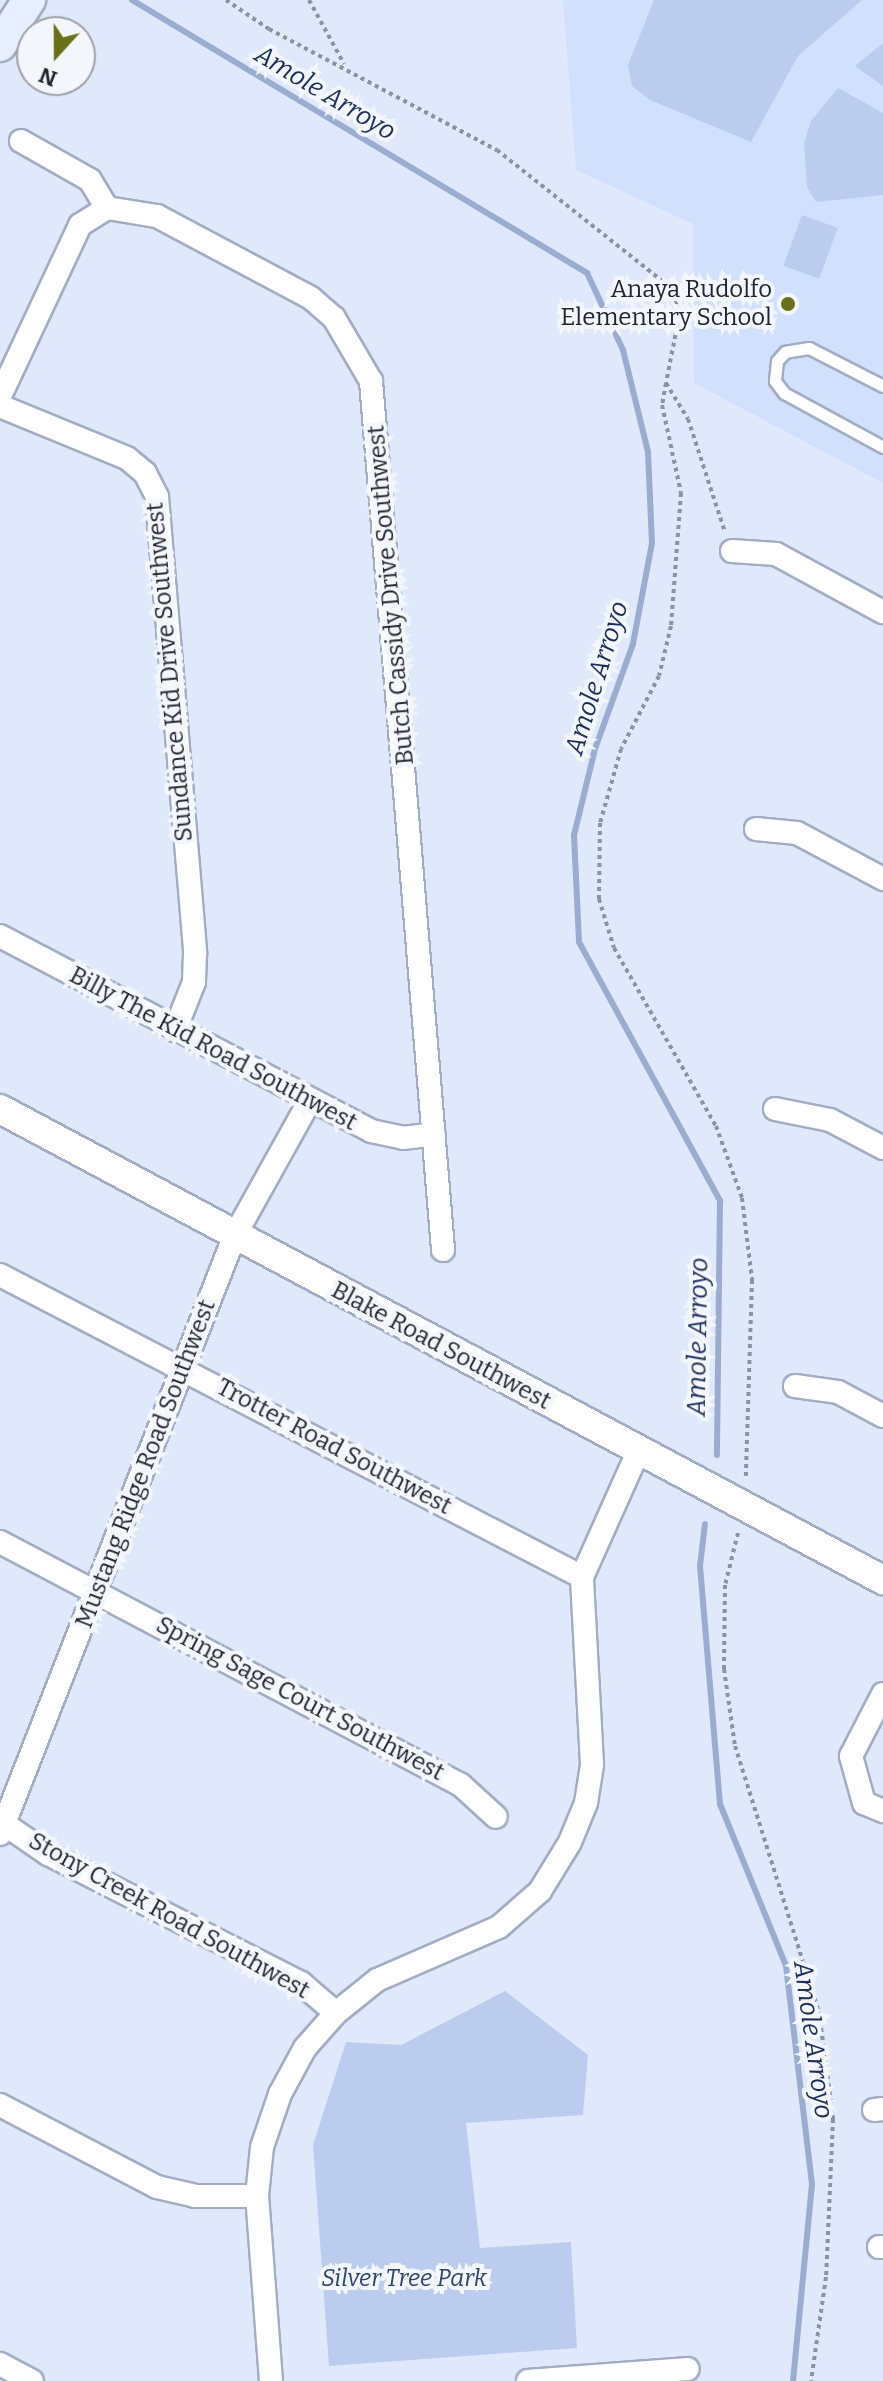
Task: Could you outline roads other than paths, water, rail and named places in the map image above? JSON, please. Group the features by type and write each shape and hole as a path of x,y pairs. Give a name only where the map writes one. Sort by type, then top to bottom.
{"main road":[{"path":"0,45 29,0"}],"street":[{"path":"0,396 80,225 107,208 90,180 21,141"},
{"name":"Butch Cassidy Drive Southwest","path":"107,208 157,216 311,298 334,318 371,381 443,1250"},
{"name":"Sundance Kid Drive Southwest","path":"0,406 127,458 145,473 157,497 195,953 194,982 175,1030"},
{"path":"732,551 776,554 883,612"},
{"path":"756,829 797,833 883,879"},
{"name":"Billy The Kid Road Southwest","path":"0,936 309,1102 371,1131 403,1138 434,1134"},
{"name":"Mustang Ridge Road Southwest","path":"2,1826 97,1592 235,1235 309,1102"},
{"name":"Blake Road Southwest","path":"0,1109 883,1580"},
{"path":"775,1109 830,1120 883,1148"},
{"name":"Trotter Road Southwest","path":"0,1275 582,1577"},
{"path":"795,1386 838,1392 883,1416"},
{"path":"271,2381 257,2196 262,2147 280,2094 305,2048 336,2013 377,1980 499,1927 540,1891 570,1842 586,1803 592,1764 582,1577 638,1452"},
{"name":"Spring Sage Court Southwest","path":"0,1542 461,1785 496,1817"},
{"path":"883,1694 851,1756 864,1803 883,1811"},
{"name":"Stony Creek Road Southwest","path":"2,1826 48,1854 301,1983 336,2013"},
{"path":"0,2105 157,2187 195,2196 257,2196"},
{"path":"0,2364 32,2381"},
{"path":"528,2381 688,2369"}],"lane":[{"path":"883,386 809,348 785,352 777,361 775,381 784,393 883,447"}],"waterway":[{"name":"Amole Arroyo","path":"132,0 587,273 623,350 648,452 652,543 633,644 595,749 574,835 579,942 720,1201 717,1455"},
{"name":"Amole Arroyo","path":"705,1524 700,1566 720,1804 786,1966 812,2184 793,2381"}],"place":[{"name":"Anaya Rudolfo Elementary School","path":"788,304"}],"park label":[{"name":"Silver Tree Park","path":"404,2279"}]}
